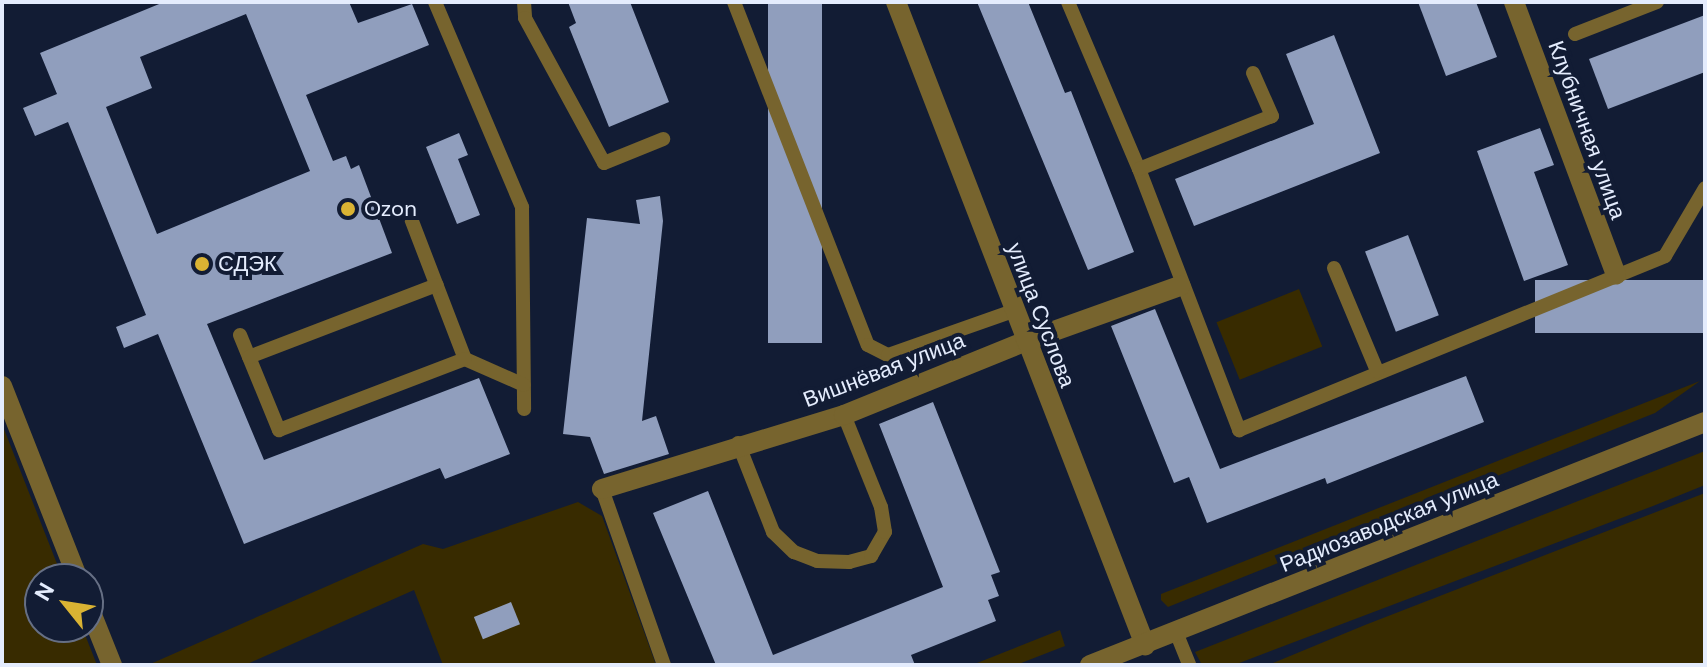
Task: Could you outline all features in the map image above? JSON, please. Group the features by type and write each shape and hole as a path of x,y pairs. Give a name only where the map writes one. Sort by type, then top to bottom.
{"street":[{"name":"улица Суслова","path":"896,2 1013,311 1145,645"},
{"name":"Клубничная улица","path":"1514,2 1616,275"},
{"name":"Вишнёвая улица","path":"602,489 738,443 844,415 1026,341 1180,286"},
{"path":"2,386 72,563"},
{"name":"Радиозаводская улица","path":"1090,665 1705,422"},
{"path":"103,643 112,665"}],"lane":[{"path":"435,2 522,207 524,409"},
{"path":"524,2 525,18 604,163 663,139"},
{"path":"734,2 868,345 888,355 1013,311"},
{"path":"1068,2 1139,169 1180,286 1239,430 1377,371 1665,256 1705,188"},
{"path":"1575,34 1657,2"},
{"path":"1139,169 1272,116 1253,73"},
{"path":"410,216 465,359"},
{"path":"1334,268 1377,371"},
{"path":"249,357 437,285"},
{"path":"240,335 279,430 465,359 524,385"},
{"path":"738,443 773,532 794,552 817,561 849,562 871,556 885,532 881,507 844,415"},
{"path":"602,489 664,665"},
{"path":"1176,632 1189,665"}],"shaded area":[{"path":"1299,289 1322,346 1240,380 1216,322"},
{"path":"1700,381 1655,413 1168,607 1161,600 1161,594"},
{"path":"2,424 57,563 24,563 24,643 88,643 97,665 2,665"},
{"path":"1705,451 1705,485 1653,506 1234,665 1202,665 1195,652"},
{"path":"1705,493 1705,665 1268,665 1365,625"},
{"path":"578,502 602,516 656,665 443,665 414,590 245,665 148,665 423,544 443,549"},
{"path":"1060,630 1065,646 1016,665 972,665"}],"building":[{"path":"164,2 349,2 358,23 412,4 429,45 306,95 333,161 346,156 351,169 359,165 392,253 207,324 264,460 479,378 510,454 445,479 440,468 244,544 158,334 124,348 116,327 146,315 68,122 35,136 23,108 57,94 40,53","holes":["246,14 310,171 157,234 106,107 152,88 140,57"]},
{"path":"568,2 630,2 669,102 609,127 569,27 576,23"},
{"path":"768,2 822,2 822,343 768,343"},
{"path":"977,2 1028,2 1065,93 1071,91 1134,252 1088,270"},
{"path":"1418,2 1476,2 1497,57 1446,76"},
{"path":"1705,15 1705,72 1608,109 1589,59"},
{"path":"1334,35 1380,153 1194,226 1175,179 1314,124 1286,54"},
{"path":"1540,128 1554,165 1534,172 1568,265 1524,281 1477,151"},
{"path":"459,133 468,155 458,159 480,215 457,224 426,147"},
{"path":"660,196 663,221 642,421 656,416 669,454 604,474 590,437 563,434 587,218 640,224 636,200"},
{"path":"1408,235 1439,315 1396,332 1365,251"},
{"path":"1535,280 1705,280 1705,333 1535,333"},
{"path":"1155,309 1220,469 1466,376 1484,422 1327,484 1325,478 1207,523 1189,477 1174,483 1111,326"},
{"path":"933,402 1000,572 991,575 999,596 988,600 996,621 911,655 915,665 716,665 653,513 708,491 773,655 943,587 879,424"},
{"path":"511,602 520,624 483,639 474,617"}],"place":[{"name":"Ozon","path":"348,209"},
{"name":"СДЭК","path":"202,264"}]}
